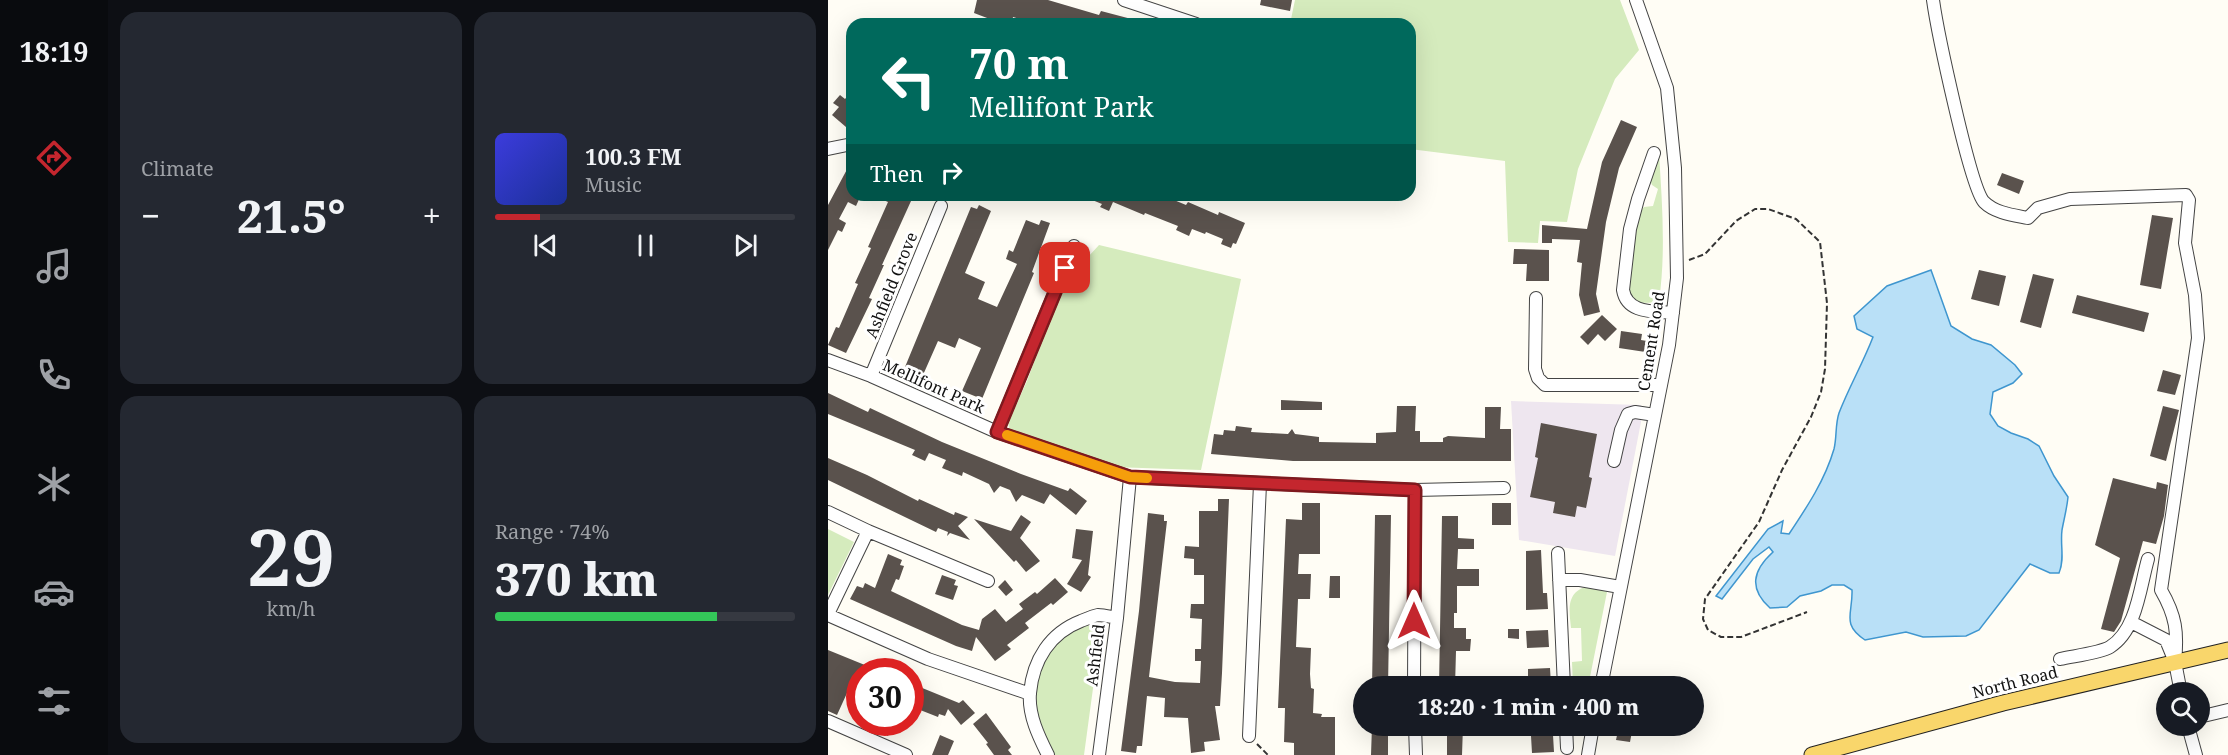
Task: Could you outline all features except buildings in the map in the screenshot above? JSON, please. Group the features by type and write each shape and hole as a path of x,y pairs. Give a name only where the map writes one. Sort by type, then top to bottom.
{"main road":[{"name":"North Road","path":"1812,755 1830,752 2003,703 2228,650"}],"street":[{"path":"1124,0 1178,18"},
{"name":"Cement Road","path":"1603,676 1661,385 1673,313 1677,262 1675,168 1667,88 1636,0"},
{"path":"1933,0 1963,137 1977,190 1985,203 2004,213 2028,218 2038,208 2070,199 2186,195 2189,200 2186,243 2198,319 2198,338 2161,590 2172,610 2177,636 2175,662"},
{"path":"828,149 846,145"},
{"path":"1654,153 1630,229 1623,290 1624,297 1635,308 1673,313"},
{"name":"Ashfield Grove","path":"871,376 941,206"},
{"path":"997,432 1074,246"},
{"path":"1536,298 1535,369 1538,378 1545,385 1661,385"},
{"name":"Mellifont Park","path":"828,360 871,376 997,432 1130,477 1415,490 1504,488"},
{"path":"1614,461 1621,430 1628,414 1635,412 1655,415"},
{"path":"1117,618 1130,477"},
{"path":"1249,736 1260,484"},
{"path":"1414,676 1415,490"},
{"path":"828,512 988,581"},
{"path":"868,531 828,614 928,659 1030,694"},
{"path":"1558,553 1563,676"},
{"path":"2060,659 2109,648 2122,636 2131,622 2148,559"},
{"path":"1559,580 1580,580 1620,586"},
{"name":"Ashfield","path":"1048,755 1032,716 1030,694 1041,659 1048,642 1059,632 1098,615 1117,618 1099,755"},
{"path":"2131,622 2166,640 2175,662 2179,682"},
{"path":"2210,714 2228,710"},
{"path":"828,721 906,755"},
{"path":"1415,736 1416,755"},
{"path":"1566,736 1567,748"},
{"path":"1588,755 1591,736"},
{"path":"2191,736 2196,755"}],"path":[{"path":"1677,262 1705,254 1736,221 1755,209 1768,208 1796,219 1820,242 1827,303 1825,369 1821,392 1759,522 1705,599 1703,619 1708,630 1721,637 1741,637 1807,612"},
{"path":"1249,736 1268,755"}],"shaded area":[{"path":"1511,401 1641,405 1641,422 1615,556 1519,540"}],"green space":[{"path":"1295,0 1620,0 1639,50 1615,79 1597,122 1578,169 1567,222 1540,221 1538,243 1508,242 1505,161 1416,150 1416,18 1291,18"},
{"path":"1659,153 1663,246 1661,283 1659,301 1650,303 1633,299 1629,291 1637,223 1644,207 1653,206 1658,189 1652,185 1649,177"},
{"path":"1099,245 1241,279 1201,470 1113,467 1010,431 1008,423 1027,381 1073,258 1088,257"},
{"path":"828,529 854,542 828,595"},
{"path":"1588,586 1607,592 1590,676 1573,676 1572,662 1582,661 1581,628 1571,628 1570,602 1576,592"},
{"path":"1095,625 1101,629 1084,755 1055,755 1037,713 1038,678 1049,652 1058,642 1068,633"}],"water":[{"path":"1931,270 1951,326 1972,339 1991,345 2022,374 2013,383 1993,392 1990,414 1998,426 2039,446 2068,497 2062,530 2062,562 2059,573 2050,573 2030,564 1979,630 1966,636 1923,637 1906,632 1865,640 1853,629 1850,618 1852,590 1844,585 1832,585 1821,591 1800,596 1787,607 1770,608 1763,601 1756,587 1757,573 1773,552 1769,547 1753,559 1722,599 1716,596 1768,529 1783,521 1781,533 1789,534 1821,482 1834,449 1839,413 1873,337 1857,329 1854,316 1887,286"}],"slow traffic":[{"path":"1007,435 1130,477 1147,478"}],"route":[{"path":"1065,268 997,432 1130,477 1415,490 1414,621"}]}
